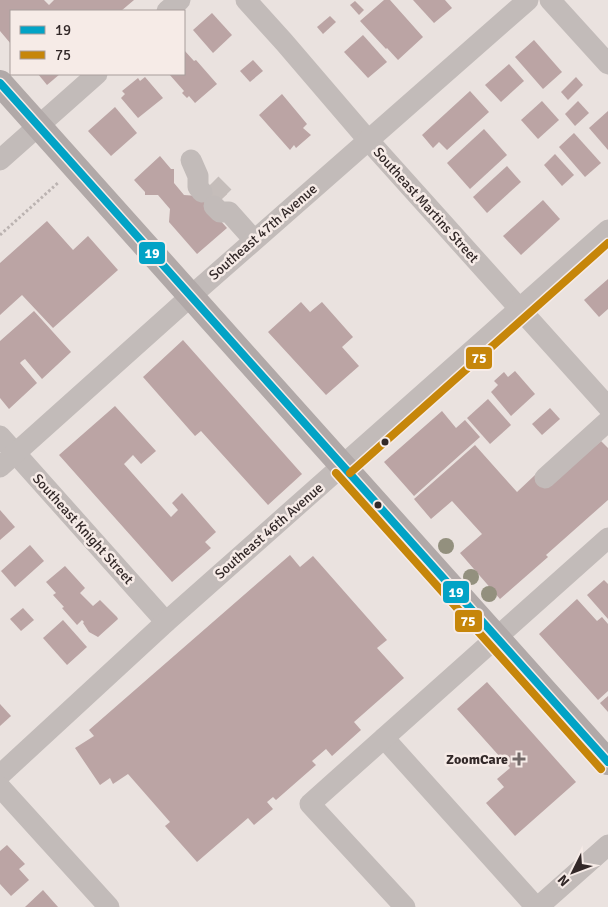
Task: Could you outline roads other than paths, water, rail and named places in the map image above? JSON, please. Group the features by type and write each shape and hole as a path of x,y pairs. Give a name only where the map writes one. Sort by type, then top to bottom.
{"main road":[{"path":"0,83 608,762"}],"street":[{"path":"168,10 180,0"},
{"name":"Southeast Martins Street","path":"246,0 368,140 608,407"},
{"name":"Southeast 47th Avenue","path":"8,460 254,240 528,0"},
{"path":"550,0 608,64"},
{"path":"0,160 96,75"},
{"path":"210,190 254,240"},
{"name":"Southeast 46th Avenue","path":"0,775 166,622 608,230"},
{"path":"545,478 608,421"},
{"name":"Southeast Knight Street","path":"0,436 8,460 166,622"},
{"path":"405,907 310,804 608,538"},
{"path":"384,738 537,907 608,845"},
{"path":"0,787 109,907"}],"tunnel":[{"path":"211,184 224,197"}],"place":[{"name":"ZoomCare","path":"519,759"}]}
